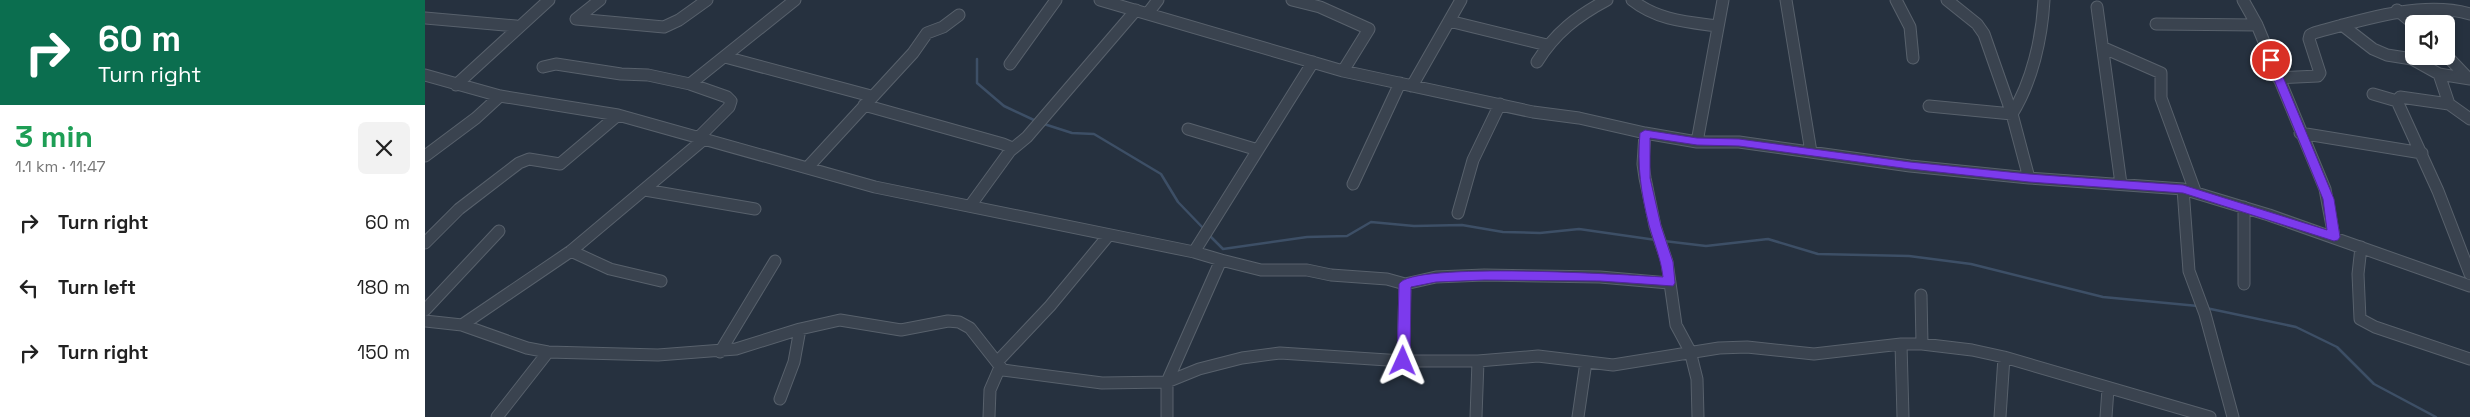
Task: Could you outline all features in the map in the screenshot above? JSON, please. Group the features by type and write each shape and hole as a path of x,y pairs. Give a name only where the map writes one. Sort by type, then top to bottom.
{"street":[{"path":"456,85 489,57 516,26 549,0"},
{"path":"600,0 576,19 664,27 679,20 707,0"},
{"path":"690,84 795,0"},
{"path":"1010,64 1057,0"},
{"path":"1101,0 1343,70 1533,112 1596,122 1645,133 1697,142 1739,142 1910,166 2029,178 2195,191 2334,237 2470,286"},
{"path":"1148,13 1158,0"},
{"path":"1292,0 1320,7 1366,26 1369,30 1343,70"},
{"path":"1412,86 1461,0"},
{"path":"1537,62 1547,44 1572,19 1607,0"},
{"path":"1632,0 1639,7 1657,15 1717,26"},
{"path":"1697,142 1723,0"},
{"path":"1786,0 1793,33 1811,152"},
{"path":"1896,0 1909,20 1914,35 1913,58"},
{"path":"1947,0 1977,24 1984,34 1992,62 2012,114 2029,178"},
{"path":"2012,114 2019,105 2026,83 2044,14 2044,0"},
{"path":"2243,0 2257,25 2299,133 2329,199 2334,237"},
{"path":"2278,78 2318,76 2320,73 2309,39 2310,35 2412,7 2456,8 2470,4"},
{"path":"2097,7 2121,184"},
{"path":"2456,8 2470,14"},
{"path":"970,206 1010,151 1027,137 1136,10"},
{"path":"2397,10 2405,17"},
{"path":"808,167 867,100 913,53 927,34 943,27 959,15"},
{"path":"425,18 466,20 516,26"},
{"path":"1449,22 1547,44"},
{"path":"2156,24 2257,25"},
{"path":"2342,25 2373,49 2387,55 2412,59 2439,74 2469,79"},
{"path":"2104,48 2156,69 2161,73 2161,98 2195,191"},
{"path":"725,57 1003,144 1010,147 1010,151"},
{"path":"1194,252 1313,62"},
{"path":"462,325 571,251 645,190 701,139 729,107 731,101 727,97 690,84 648,75 621,74 556,64 543,67"},
{"path":"2455,64 2469,79"},
{"path":"2439,74 2449,104"},
{"path":"425,75 500,96 618,115 875,186 1108,236 1194,252 1261,270 1307,270 1331,275 1387,279 1405,284 1436,277 1484,276 1600,277 1669,283"},
{"path":"1353,184 1400,83"},
{"path":"2373,94 2397,101 2422,153 2470,274"},
{"path":"425,156 476,118 500,96"},
{"path":"2397,101 2400,97 2449,104 2470,119"},
{"path":"1458,214 1473,160 1500,104"},
{"path":"1929,106 2012,114"},
{"path":"425,243 459,209 519,163 529,159 554,165 561,164 618,115"},
{"path":"1188,129 1258,150"},
{"path":"1645,133 1643,164 1657,232 1667,262 1676,325 1690,352 1697,379 1698,417"},
{"path":"2299,133 2422,153"},
{"path":"2183,189 2189,271 2205,314 2233,417"},
{"path":"645,190 755,210"},
{"path":"2244,207 2244,284"},
{"path":"425,310 499,231"},
{"path":"989,417 988,398 992,377 999,364 1108,236"},
{"path":"2361,247 2358,274 2360,319 2375,327 2470,359"},
{"path":"571,251 610,269 661,281"},
{"path":"1167,417 1167,382 1221,260"},
{"path":"720,352 741,314 775,261"},
{"path":"1403,361 1405,284"},
{"path":"1921,295 1922,344"},
{"path":"425,321 462,325 527,348 548,352 658,356 720,352 800,329 840,320 901,330 948,321 959,322 970,328 1003,370 1075,381 1102,383 1167,382 1199,369 1242,358 1280,353 1403,361 1478,361 1539,356 1586,362 1627,364 1690,352 1747,347 1814,354 1901,344 1922,344 1972,350 2004,358 2210,417"},
{"path":"780,399 795,362 800,329"},
{"path":"1901,344 1903,417"},
{"path":"497,417 548,352"},
{"path":"2001,417 2004,358"},
{"path":"1476,417 1478,361"},
{"path":"1578,417 1586,362"},
{"path":"2106,417 2108,389"}],"waterway":[{"path":"977,59 977,83 1004,106 1036,121"},
{"path":"1044,124 1072,133 1094,134 1161,174 1178,202 1204,229"},
{"path":"1209,235 1223,249 1307,237 1347,236 1371,222 1414,226 1462,225 1503,232 1540,233 1579,229 1656,240"},
{"path":"1664,241 1706,246 1768,239 1818,254 1909,256 1971,264 2103,297 2198,306"},
{"path":"2206,308 2296,327 2337,347 2374,384 2436,417"}],"route":[{"path":"1403,361 1405,284 1436,277 1484,276 1600,277 1669,283 1667,262 1655,226 1645,178 1643,164 1645,133 1697,142 1739,142 1910,166 2029,178 2166,186 2195,191 2334,237 2329,199 2299,133 2271,60"}]}
